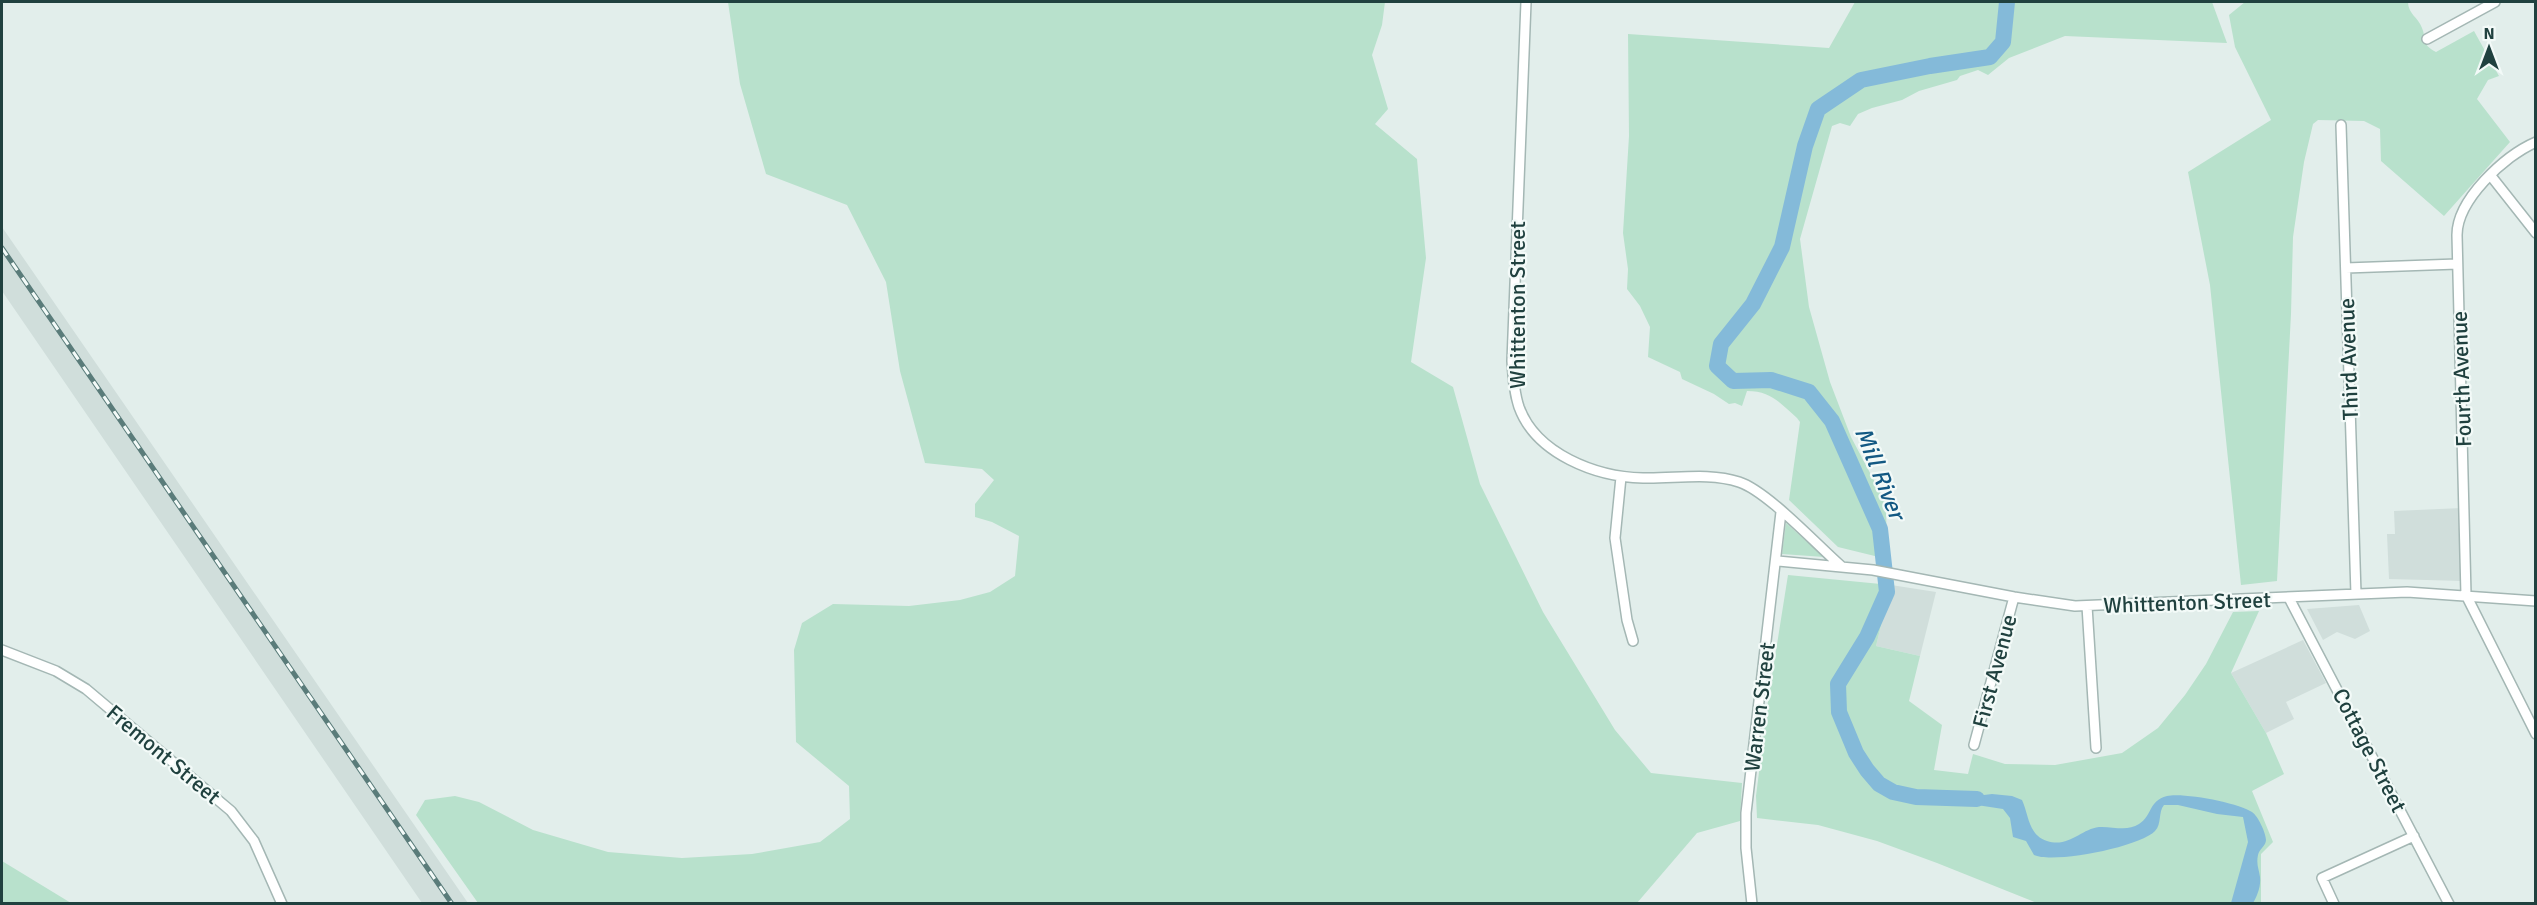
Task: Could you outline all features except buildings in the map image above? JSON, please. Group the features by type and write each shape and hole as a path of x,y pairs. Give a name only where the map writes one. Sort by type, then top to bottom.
{"street":[{"name":"Whittenton Street","path":"1526,2 1512,362 1516,398 1528,425 1547,445 1588,468 1622,477 1705,477 1734,480 1754,488 1841,566"},
{"path":"2427,39 2495,2"},
{"name":"Third Avenue","path":"2341,125 2356,594"},
{"name":"Fourth Avenue","path":"2466,595 2457,226 2460,214 2474,193 2518,151 2535,142"},
{"path":"2491,176 2535,233"},
{"path":"2346,268 2457,264"},
{"path":"1622,477 1615,538 1627,620 1634,641"},
{"name":"Warren Street","path":"1752,903 1747,858 1746,813 1781,512"},
{"name":"Whittenton Street","path":"1776,561 1873,570 2064,605 2086,606 2407,592 2535,601"},
{"path":"2466,595 2535,734"},
{"name":"First Avenue","path":"1974,745 2014,597"},
{"name":"Cottage Street","path":"2289,598 2449,903"},
{"path":"2086,606 2096,748"},
{"name":"Fremont Street","path":"2,650 56,671 86,689 231,811 254,841 282,903"},
{"path":"2334,903 2322,878 2414,837"}],"shaded area":[{"path":"2,227 468,903 422,903 2,291"},
{"path":"2462,508 2464,581 2389,579 2387,534 2395,534 2394,511"},
{"path":"1891,585 1936,592 1920,656 1876,646"},
{"path":"2359,605 2370,631 2355,639 2337,632 2323,640 2307,609"},
{"path":"2303,640 2326,683 2286,702 2294,719 2266,733 2231,673"}],"green space":[{"path":"728,2 1385,2 1382,25 1372,55 1388,109 1375,124 1417,159 1426,258 1411,362 1453,387 1480,484 1543,612 1615,730 1651,773 1742,783 1740,821 1697,833 1637,903 478,903 416,815 425,800 455,796 479,802 533,830 608,852 682,858 752,854 820,842 850,819 849,786 796,742 794,650 802,623 833,604 909,606 960,600 990,592 1015,576 1019,536 992,522 975,517 975,504 994,480 982,469 925,463 900,371 886,282 847,205 766,174 740,84"},
{"path":"1855,2 2212,2 2227,43 2065,36 2009,58 1988,75 1978,70 1960,76 1957,80 1919,91 1902,100 1858,114 1850,126 1840,123 1832,126 1800,239 1809,307 1830,382 1851,437 1886,503 1887,559 1838,547 1789,500 1800,422 1780,403 1763,393 1747,391 1742,406 1735,403 1729,404 1682,379 1680,372 1648,357 1650,327 1640,306 1627,289 1628,269 1623,233 1629,136 1628,34 1829,48"},
{"path":"2245,2 2408,2 2410,10 2422,28 2426,44 2436,52 2474,31 2499,76 2488,80 2477,99 2510,142 2444,216 2381,161 2380,129 2364,121 2318,120 2313,124 2304,162 2293,237 2277,581 2241,585 2210,285 2188,172 2271,120 2235,47 2229,15"},
{"path":"1786,523 1824,557 1782,554"},
{"path":"1788,575 1891,585 1876,646 1920,656 1909,701 1942,725 1934,770 1968,774 1973,754 2005,764 2055,765 2122,753 2158,728 2185,695 2206,664 2233,612 2259,611 2231,673 2266,733 2284,774 2252,791 2273,842 2261,854 2261,903 2037,903 1877,841 1818,825 1757,818 1756,796 1768,701"},
{"path":"2,861 71,903 2,903"}],"water":[{"path":"1992,794 2012,796 2022,800 2036,834 2047,841 2055,842 2068,840 2092,828 2124,828 2139,824 2147,817 2157,801 2167,796 2197,797 2246,809 2257,817 2266,837 2266,842 2257,858 2260,881 2257,894 2253,903 2231,903 2248,842 2243,817 2178,805 2164,805 2157,828 2146,837 2115,848 2077,856 2044,857 2034,855 2026,841 2013,837 2010,818 2003,809 1944,800"}],"waterway":[{"name":"Mill River","path":"1977,799 1916,797 1893,792 1879,784 1856,753 1839,712 1838,684 1867,637 1887,592 1880,529 1832,421 1809,392 1771,380 1733,381 1717,366 1721,344 1753,304 1782,247 1805,146 1818,109 1861,80 1990,57 2003,42 2007,2"}],"railway":[{"path":"2,248 452,904"}]}
